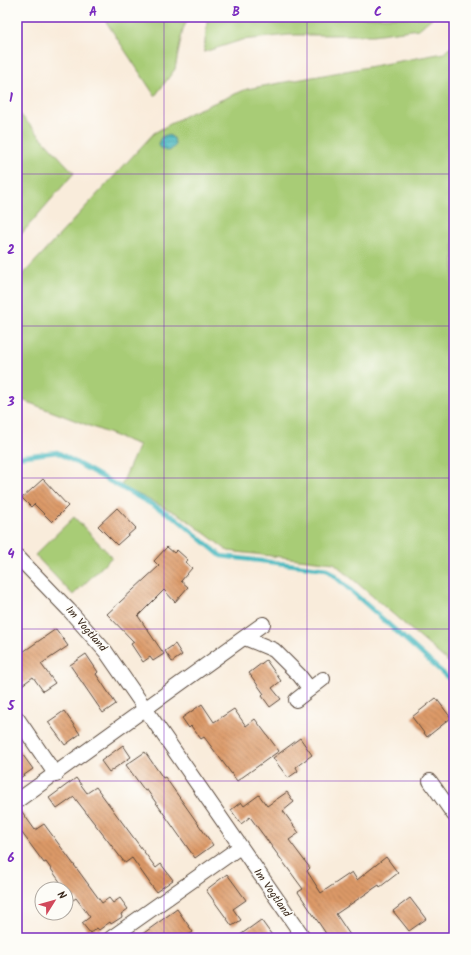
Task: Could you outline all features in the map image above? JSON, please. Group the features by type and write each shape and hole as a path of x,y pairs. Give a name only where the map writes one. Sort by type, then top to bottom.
{"street":[{"name":"Im Vogtland","path":"17,556 69,610 106,652 145,711 304,938"},
{"path":"17,801 145,711 263,624"},
{"path":"245,638 274,650 299,675 310,689"},
{"path":"296,700 323,679"},
{"path":"17,718 56,775"},
{"path":"430,781 454,815"},
{"path":"111,938 240,847"}],"green space":[{"path":"103,17 189,17 183,29 175,69 155,96"},
{"path":"210,17 433,17 419,29 372,35 289,35 242,40 204,52 207,22"},
{"path":"454,45 454,667 334,563 228,551 182,516 121,486 139,445 17,398 17,281 154,133 190,113 247,89 444,53"},
{"path":"17,111 74,173 17,239"},
{"path":"74,517 112,557 73,595 35,555"}],"water":[{"path":"167,135 173,137 175,143 173,149 167,151 161,149 159,143 161,137"}],"building":[{"path":"43,479 68,506 52,522 34,504 31,507 22,498"},
{"path":"117,508 136,528 117,545 98,526"},
{"path":"167,547 174,553 177,550 188,560 185,562 192,568 181,581 188,587 175,602 164,590 138,616 164,654 153,661 150,657 143,662 131,644 134,642 107,614 159,566 154,561"},
{"path":"56,629 68,646 41,664 55,683 43,691 33,677 22,685 17,679 17,656"},
{"path":"175,644 182,655 172,662 165,651"},
{"path":"86,654 98,672 96,674 116,704 103,713 70,665"},
{"path":"266,660 281,681 272,688 281,699 270,707 262,696 264,694 249,673"},
{"path":"436,698 451,718 427,737 412,717"},
{"path":"202,704 214,722 234,709 246,726 255,719 279,751 237,781 204,737 201,739 191,726 189,728 182,718"},
{"path":"64,711 80,734 65,745 48,722"},
{"path":"300,738 312,755 296,767 298,771 288,778 273,758"},
{"path":"123,745 131,757 109,772 101,761"},
{"path":"17,747 33,769 17,780"},
{"path":"145,752 163,778 165,777 213,845 195,858 147,790 145,791 126,765"},
{"path":"76,778 87,793 96,787 156,868 161,864 173,880 156,892 132,858 125,863 74,797 57,809 49,798"},
{"path":"287,792 294,802 283,811 299,833 289,840 310,868 307,871 321,893 352,872 357,880 386,857 398,873 380,887 379,885 336,914 352,938 329,938 298,892 303,889 250,817 241,824 231,810 241,802 244,806 259,795 267,806"},
{"path":"17,809 20,809 35,830 44,824 102,903 109,898 113,903 120,898 128,909 121,914 122,917 111,924 110,922 99,930 97,928 90,933 82,923 90,917 76,898 74,899 74,881 60,881 22,833 17,837"},
{"path":"227,874 246,900 233,909 241,920 232,926 206,890"},
{"path":"410,898 426,919 409,931 393,911"},
{"path":"177,909 193,932 185,938 137,938"},
{"path":"261,920 274,938 236,938"}],"waterway":[{"path":"17,457 57,452 176,518 221,556 327,569 454,683"}]}
